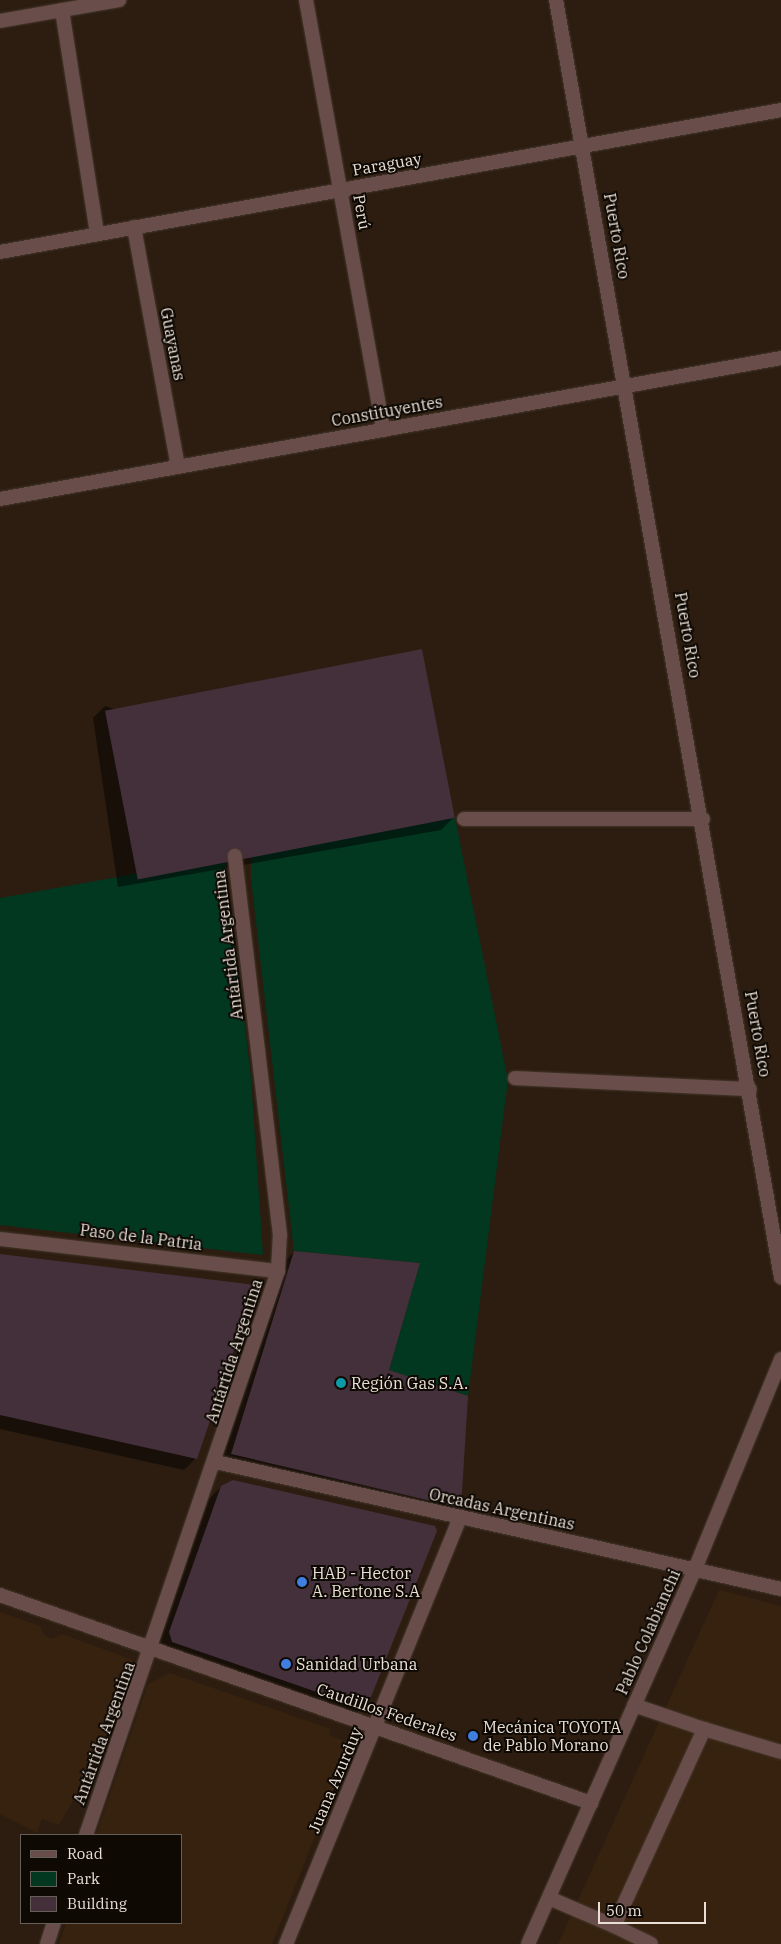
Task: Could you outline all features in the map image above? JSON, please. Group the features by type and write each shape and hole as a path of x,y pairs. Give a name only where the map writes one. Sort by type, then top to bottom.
{"street":[{"path":"0,21 119,0"},
{"name":"Perú","path":"306,0 383,430"},
{"name":"Puerto Rico","path":"556,0 703,819 781,1276"},
{"path":"62,10 97,234"},
{"name":"Paraguay","path":"0,252 781,110"},
{"name":"Guayanas","path":"134,227 178,466"},
{"name":"Constituyentes","path":"0,498 781,358"},
{"path":"464,819 703,819"},
{"name":"Antártida Argentina","path":"86,1834 153,1649 278,1271 280,1235 236,856"},
{"path":"515,1078 750,1088"},
{"name":"Paso de la Patria","path":"0,1239 278,1271"},
{"name":"Pablo Colabianchi","path":"528,1944 695,1568 781,1359"},
{"name":"Orcadas Argentinas","path":"216,1462 460,1518 695,1568 781,1589"},
{"name":"Juana Azurduy","path":"286,1944 460,1518"},
{"name":"Caudillos Federales","path":"0,1595 591,1802"},
{"path":"634,1705 704,1729 781,1752"},
{"path":"614,1926 704,1729"},
{"path":"549,1898 651,1944"},
{"path":"46,1944 54,1924"}],"shaded area":[{"path":"719,1590 781,1606 781,1944 558,1944"},
{"path":"0,1612 40,1626 44,1635 53,1639 62,1634 133,1660 103,1749 59,1825 42,1819 37,1833 0,1814"},
{"path":"170,1673 331,1729 329,1735 352,1744 272,1944 59,1944 66,1924 182,1924 182,1834 96,1834 148,1684"}],"green space":[{"path":"455,818 508,1080 468,1396 389,1370 420,1263 294,1251 251,879 251,854"},
{"path":"225,858 251,1078 263,1255 0,1225 0,898"}],"building":[{"path":"422,649 455,818 138,879 105,711"},
{"name":"Región Gas S.A.","path":"294,1251 420,1263 389,1370 468,1396 461,1508 231,1454"},
{"path":"0,1254 256,1285 197,1459 0,1415"},
{"name":"HAB - Hector A. Bertone S.A","path":"233,1480 435,1526 437,1531 369,1702 360,1707 172,1642 169,1632 221,1486"}],"place":[{"name":"Región Gas S.A.","path":"341,1383"},
{"name":"HAB - Hector A. Bertone S.A","path":"302,1582"},
{"name":"Sanidad Urbana","path":"286,1664"},
{"name":"Mecánica TOYOTA de Pablo Morano","path":"473,1736"}]}
